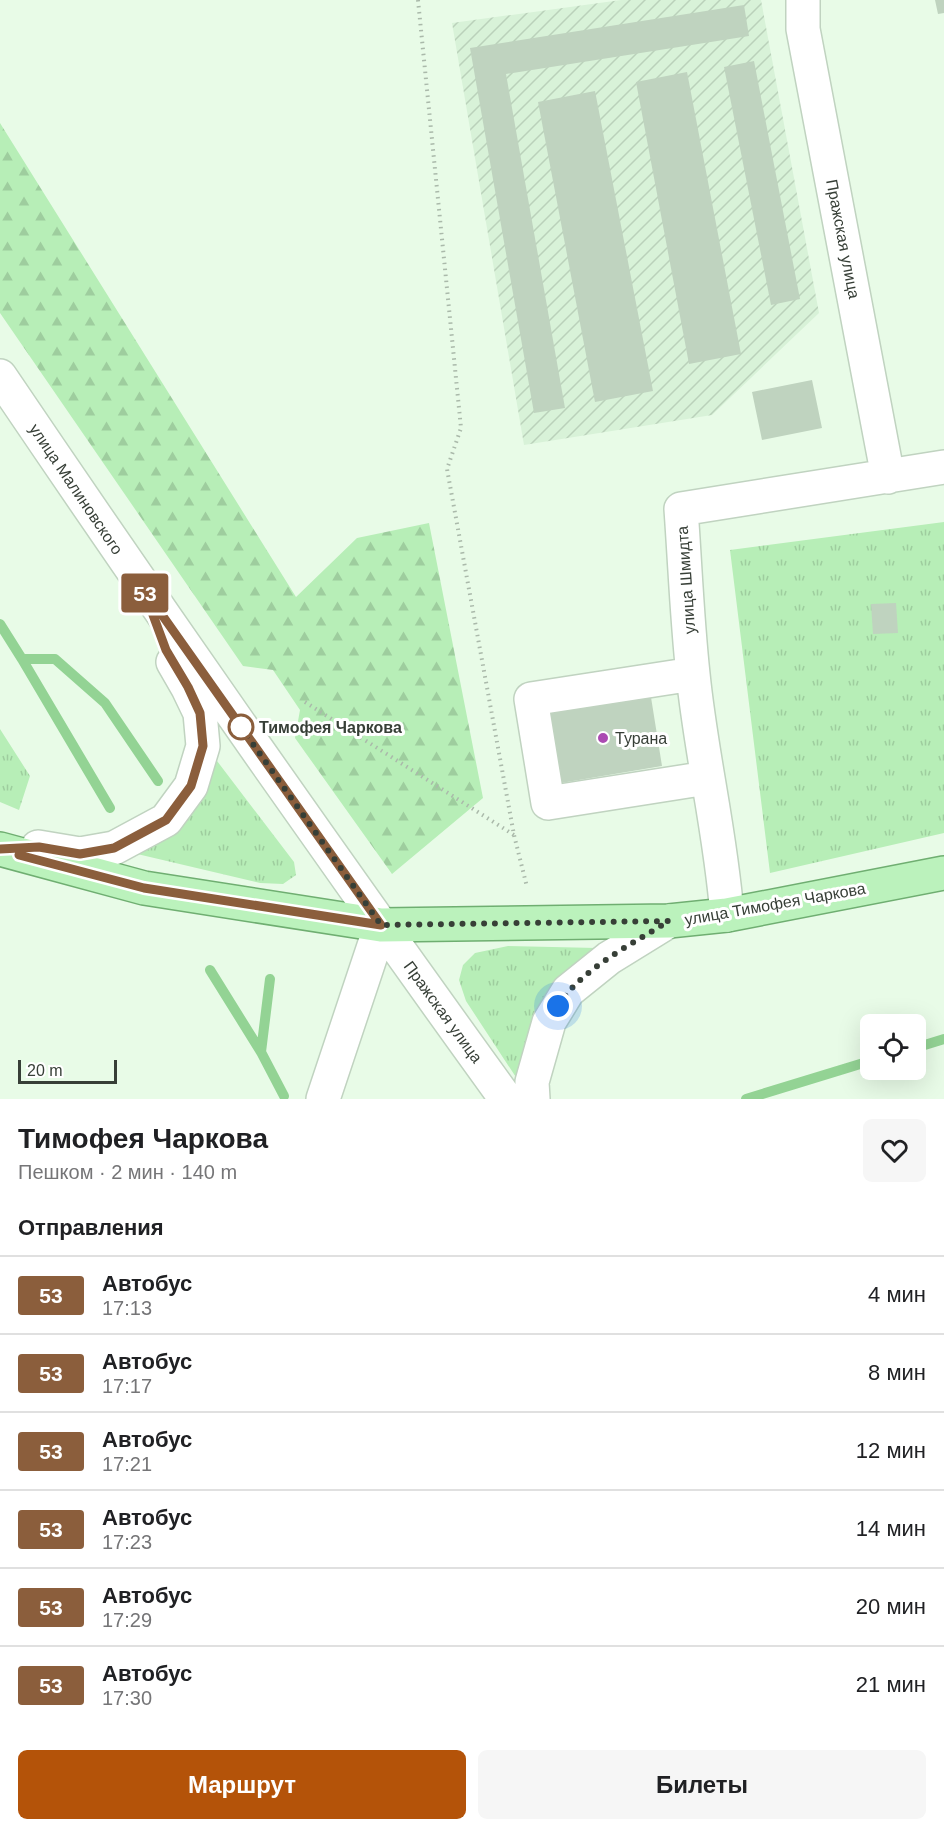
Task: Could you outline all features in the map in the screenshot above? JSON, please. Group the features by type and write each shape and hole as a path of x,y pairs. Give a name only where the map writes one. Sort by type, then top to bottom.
{"main road":[{"name":"улица Тимофея Чаркова","path":"0,849 144,888 381,925 669,921 727,915 944,873"}],"street":[{"name":"Пражская улица","path":"803,0 803,29 888,477"},
{"name":"улица Малиновского","path":"0,376 143,588 381,925"},
{"name":"улица Шмидта","path":"727,915 725,881 707,778 693,674 681,509 944,467"},
{"path":"0,849 39,847 80,854 114,848 166,820 191,786 203,746 200,713 166,650 143,588"},
{"path":"693,674 531,699 548,803 707,778"},
{"path":"533,1099 532,1082 549,1022 567,991 609,958 669,921"},
{"name":"Пражская улица","path":"381,925 506,1099"},
{"path":"323,1099 381,925"}],"path":[{"path":"418,0 461,428 447,469 514,835 527,887"},
{"path":"305,702 514,835"}],"shaded area":[{"path":"621,0 761,0 819,313 712,415 524,445 452,23"}],"green space":[{"path":"0,123 296,597 357,538 429,523 483,798 392,874 295,738 300,710 273,670 243,666 0,313"},
{"path":"944,522 944,833 770,873 730,550"},
{"path":"0,729 30,776 19,810 0,802"},
{"path":"214,757 294,862 296,875 283,884 260,883 133,853"},
{"path":"508,946 597,948 523,1088 466,1001 459,980 463,965 475,953"}],"building":[{"path":"935,0 944,0 944,13 938,14"},
{"path":"744,5 749,36 506,74 565,408 534,413 470,48"},
{"path":"754,61 800,299 771,305 724,67"},
{"path":"687,72 741,354 689,364 636,82"},
{"path":"595,91 653,391 595,402 538,102"},
{"path":"812,380 822,428 762,440 752,392"},
{"path":"896,603 898,633 873,634 871,604"},
{"name":"Турана","path":"650,691 662,766 555,784 543,709"}],"waterway":[{"path":"0,624 22,659 55,659 105,703 158,781"},
{"path":"22,659 110,808"},
{"path":"210,970 261,1052"},
{"path":"270,979 261,1052 284,1096"},
{"path":"926,1045 944,1039"},
{"path":"746,1099 860,1064"}],"bus line":[{"name":"53","path":"0,849 39,847 80,854 114,848 166,820 191,786 203,746 200,713 166,650 143,588 381,925 144,888 19,855"}],"place":[{"name":"Тимофея Чаркова","path":"241,727"},
{"name":"Турана","path":"603,738"}],"route":[{"path":"241,727 381,925 669,921 609,958 567,991 558,1006"}]}
